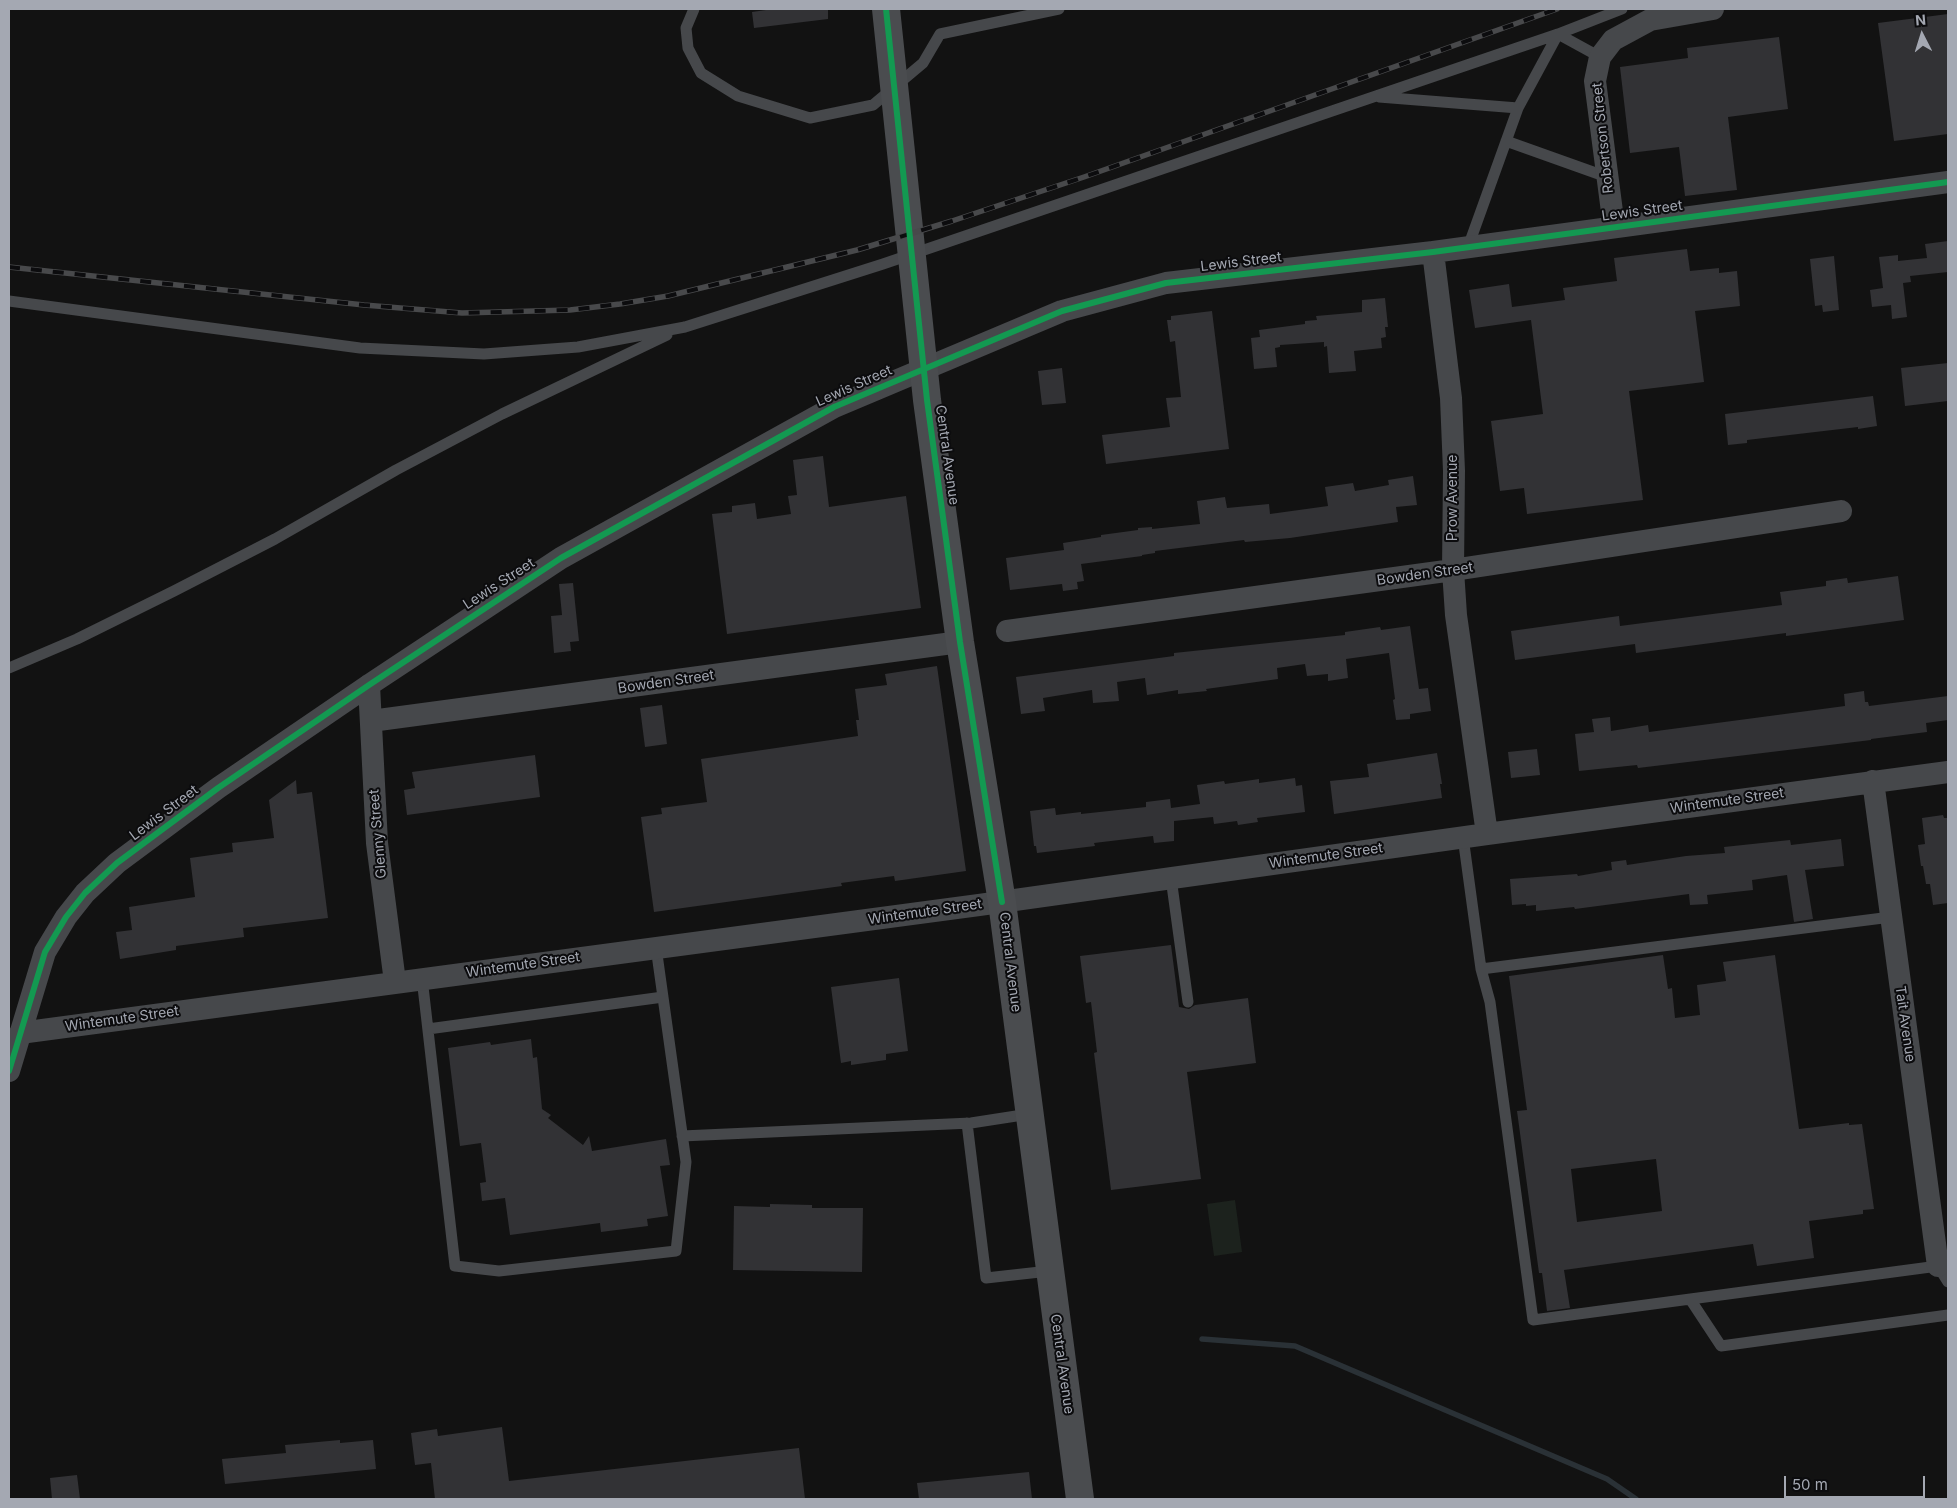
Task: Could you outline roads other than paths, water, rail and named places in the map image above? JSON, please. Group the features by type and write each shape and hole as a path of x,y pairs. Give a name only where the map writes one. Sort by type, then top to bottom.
{"main road":[{"name":"Central Avenue","path":"886,9 927,400 960,642 1002,902 1080,1499"}],"street":[{"name":"Robertson Street","path":"1614,227 1595,81 1600,58 1614,40 1650,20 1713,9"},
{"name":"Lewis Street","path":"9,1071 44,952 66,917 85,893 117,863 218,788 368,685 561,558 834,407 1062,311 1166,283 1433,252 1948,182"},
{"name":"Prow Avenue","path":"1433,252 1451,398 1454,470 1453,570 1456,615 1487,834"},
{"name":"Bowden Street","path":"1007,631 1453,570 1842,511"},
{"name":"Bowden Street","path":"372,721 960,642"},
{"name":"Glenny Street","path":"368,685 372,721 377,843 395,982"},
{"name":"Wintemute Street","path":"20,1033 1002,902 1463,837 1948,772"},
{"name":"Tait Avenue","path":"1873,781 1943,1274"}],"lane":[{"path":"694,9 686,28 688,48 701,73 738,96 810,118 873,105 923,63 940,34 1059,9"},
{"path":"9,301 360,348 484,354 578,347 685,327 883,264 1558,34 1622,9"},
{"path":"1558,34 1600,58"},
{"path":"1468,247 1518,108 1558,34"},
{"path":"1373,97 1518,108"},
{"path":"1506,141 1607,177"},
{"path":"9,668 77,638 174,591 275,539 396,470 502,414 685,327"},
{"path":"1463,837 1481,969 1490,1002 1533,1320 1690,1300 1943,1274"},
{"path":"1171,878 1188,1002"},
{"path":"1481,969 1891,917"},
{"path":"422,978 455,1266 499,1270 676,1251 686,1162 656,948"},
{"path":"428,1029 663,997"},
{"path":"682,1136 967,1123 1029,1114"},
{"path":"967,1123 986,1278 1049,1270"},
{"path":"1690,1300 1721,1346 1948,1315"}],"waterway":[{"path":"1202,1339 1295,1346 1607,1479 1636,1499"}],"railway":[{"path":"9,267 364,305 462,313 570,310 620,304 668,296 857,250 952,221 1084,177 1557,9"}]}
